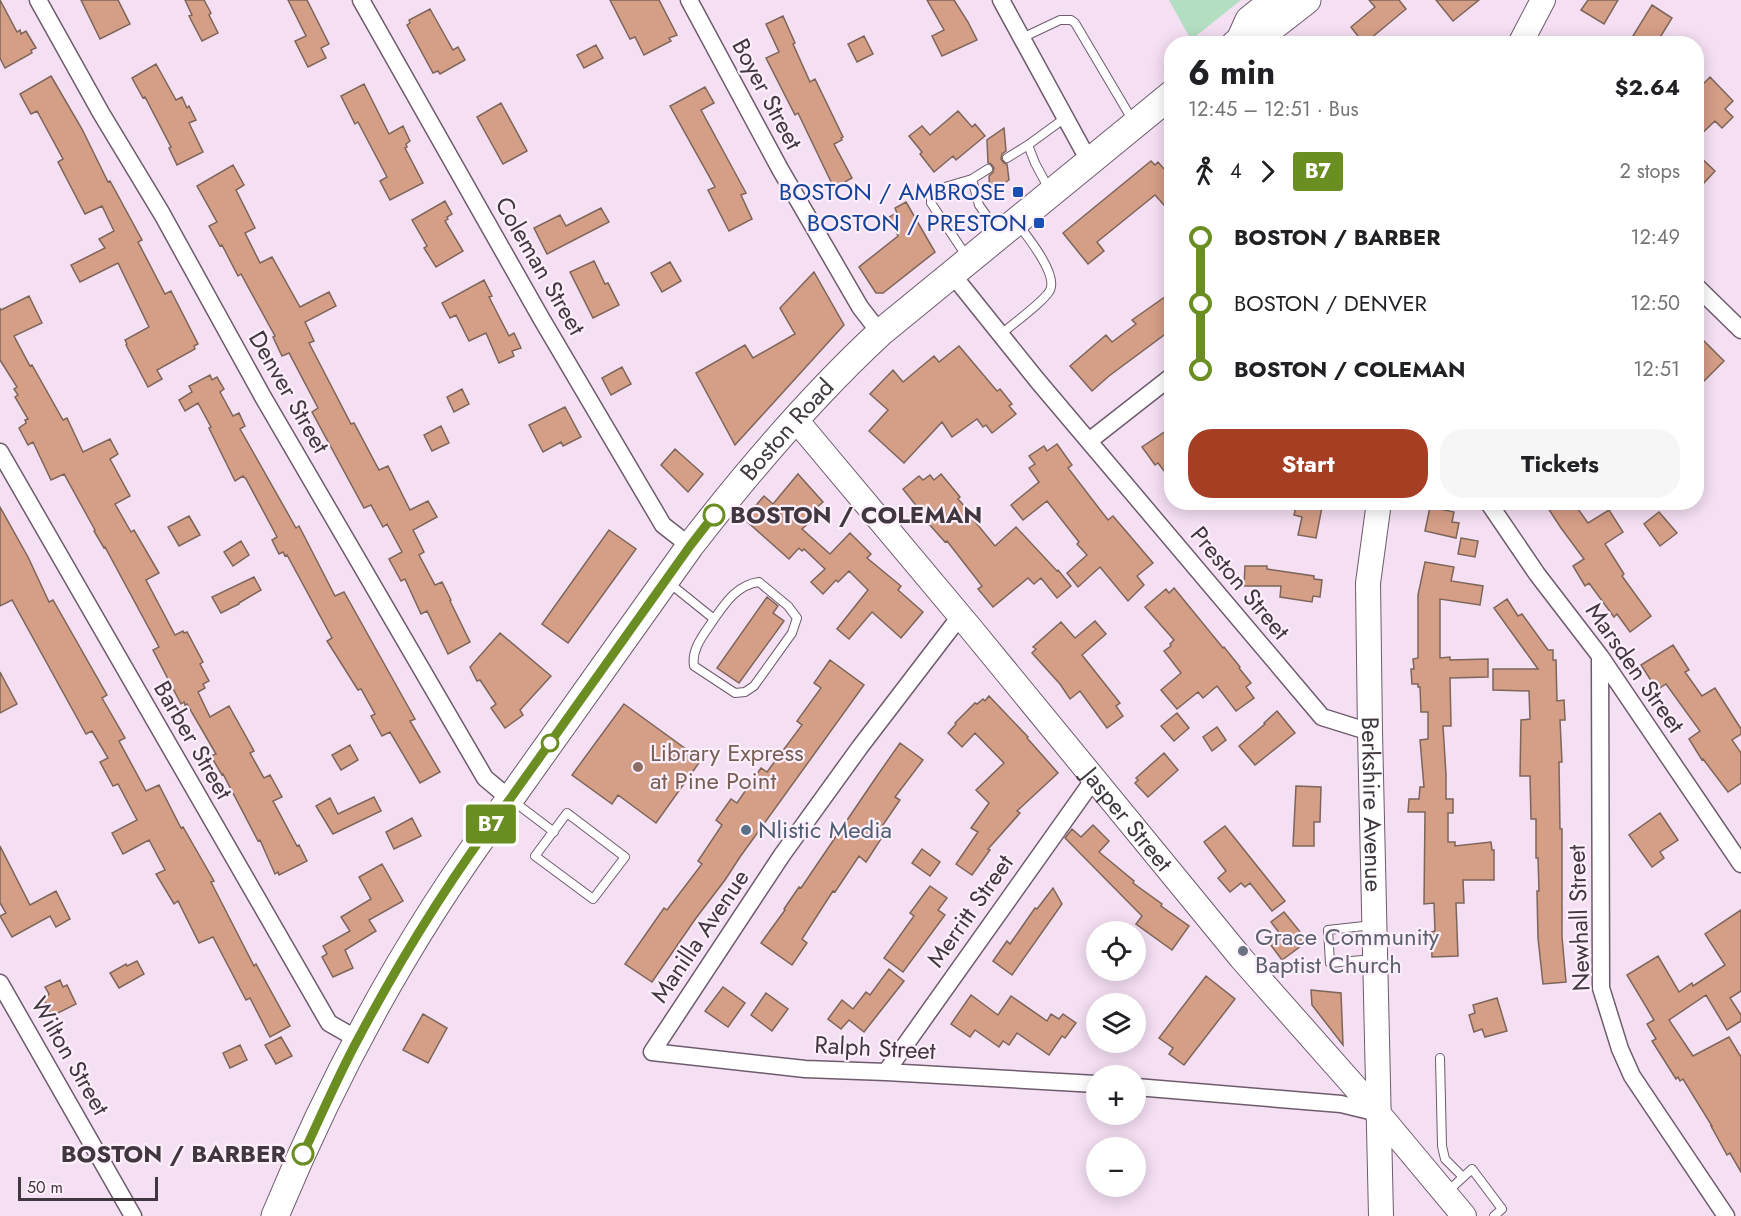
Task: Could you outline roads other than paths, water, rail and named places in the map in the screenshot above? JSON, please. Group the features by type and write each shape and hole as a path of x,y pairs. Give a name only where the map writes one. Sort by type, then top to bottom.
{"main road":[{"path":"1241,36 1249,20 1274,0"},
{"path":"1261,36 1307,0"},
{"path":"1524,36 1543,0"},
{"name":"Boston Road","path":"275,1216 357,1039 444,892 690,546 740,483 796,420 880,333 1164,100"},
{"name":"Jasper Street","path":"796,420 961,615 1241,958 1378,1113 1464,1216"},
{"name":"Berkshire Avenue","path":"1378,510 1368,583 1381,1216"}],"street":[{"name":"Denver Street","path":"38,0 101,113 162,213 263,398 485,778 510,799"},
{"name":"Coleman Street","path":"361,0 541,318 663,525 690,546"},
{"name":"Boyer Street","path":"689,0 780,169 860,307 880,333"},
{"path":"1001,0 1089,161"},
{"name":"Preston Street","path":"960,267 1000,335 1322,717 1370,732"},
{"path":"1704,294 1741,330"},
{"path":"1089,441 1164,382"},
{"name":"Barber Street","path":"0,452 329,1023 357,1039"},
{"name":"Marsden Street","path":"1493,510 1537,574 1600,656 1741,864"},
{"name":"Manilla Avenue","path":"652,1052 782,855 860,747 961,615"},
{"name":"Newhall Street","path":"1600,656 1601,988 1620,1049 1632,1076 1726,1216"},
{"name":"Merritt Street","path":"886,1072 1094,778"},
{"name":"Wilton Street","path":"0,983 133,1216"},
{"name":"Ralph Street","path":"652,1052 805,1069 1086,1083"},
{"path":"1146,1088 1341,1104 1378,1113"}],"lane":[{"path":"1022,38 1060,20 1071,20 1075,23 1134,124"},
{"path":"1007,158 1065,118"},
{"path":"1028,145 1052,194"},
{"path":"960,267 931,202 931,194 938,189 972,179 988,169"},
{"path":"972,179 980,205 1040,255 1047,268 1051,287 1050,292 1000,335"},
{"path":"666,580 714,619"},
{"path":"759,582 788,606 797,618 792,633 754,686 745,692 735,693 694,666 693,657 696,648 714,619 728,598 747,586 759,582"},
{"path":"510,799 554,832"},
{"path":"567,813 625,857 593,899 535,856 554,832 567,813"},
{"path":"1374,925 1328,930 1330,963 1374,959"},
{"path":"1440,1058 1444,1159 1463,1177"},
{"path":"1445,1194 1472,1169 1502,1209 1494,1216"}],"place":[{"name":"BOSTON / AMBROSE","path":"1018,192"},
{"name":"BOSTON / PRESTON","path":"1039,223"},
{"name":"BOSTON / COLEMAN","path":"714,515"},
{"name":"Library Express at Pine Point","path":"638,767"},
{"name":"Nlistic Media","path":"746,830"},
{"name":"Grace Community Baptist Church","path":"1243,951"},
{"name":"BOSTON / BARBER","path":"303,1154"}]}
